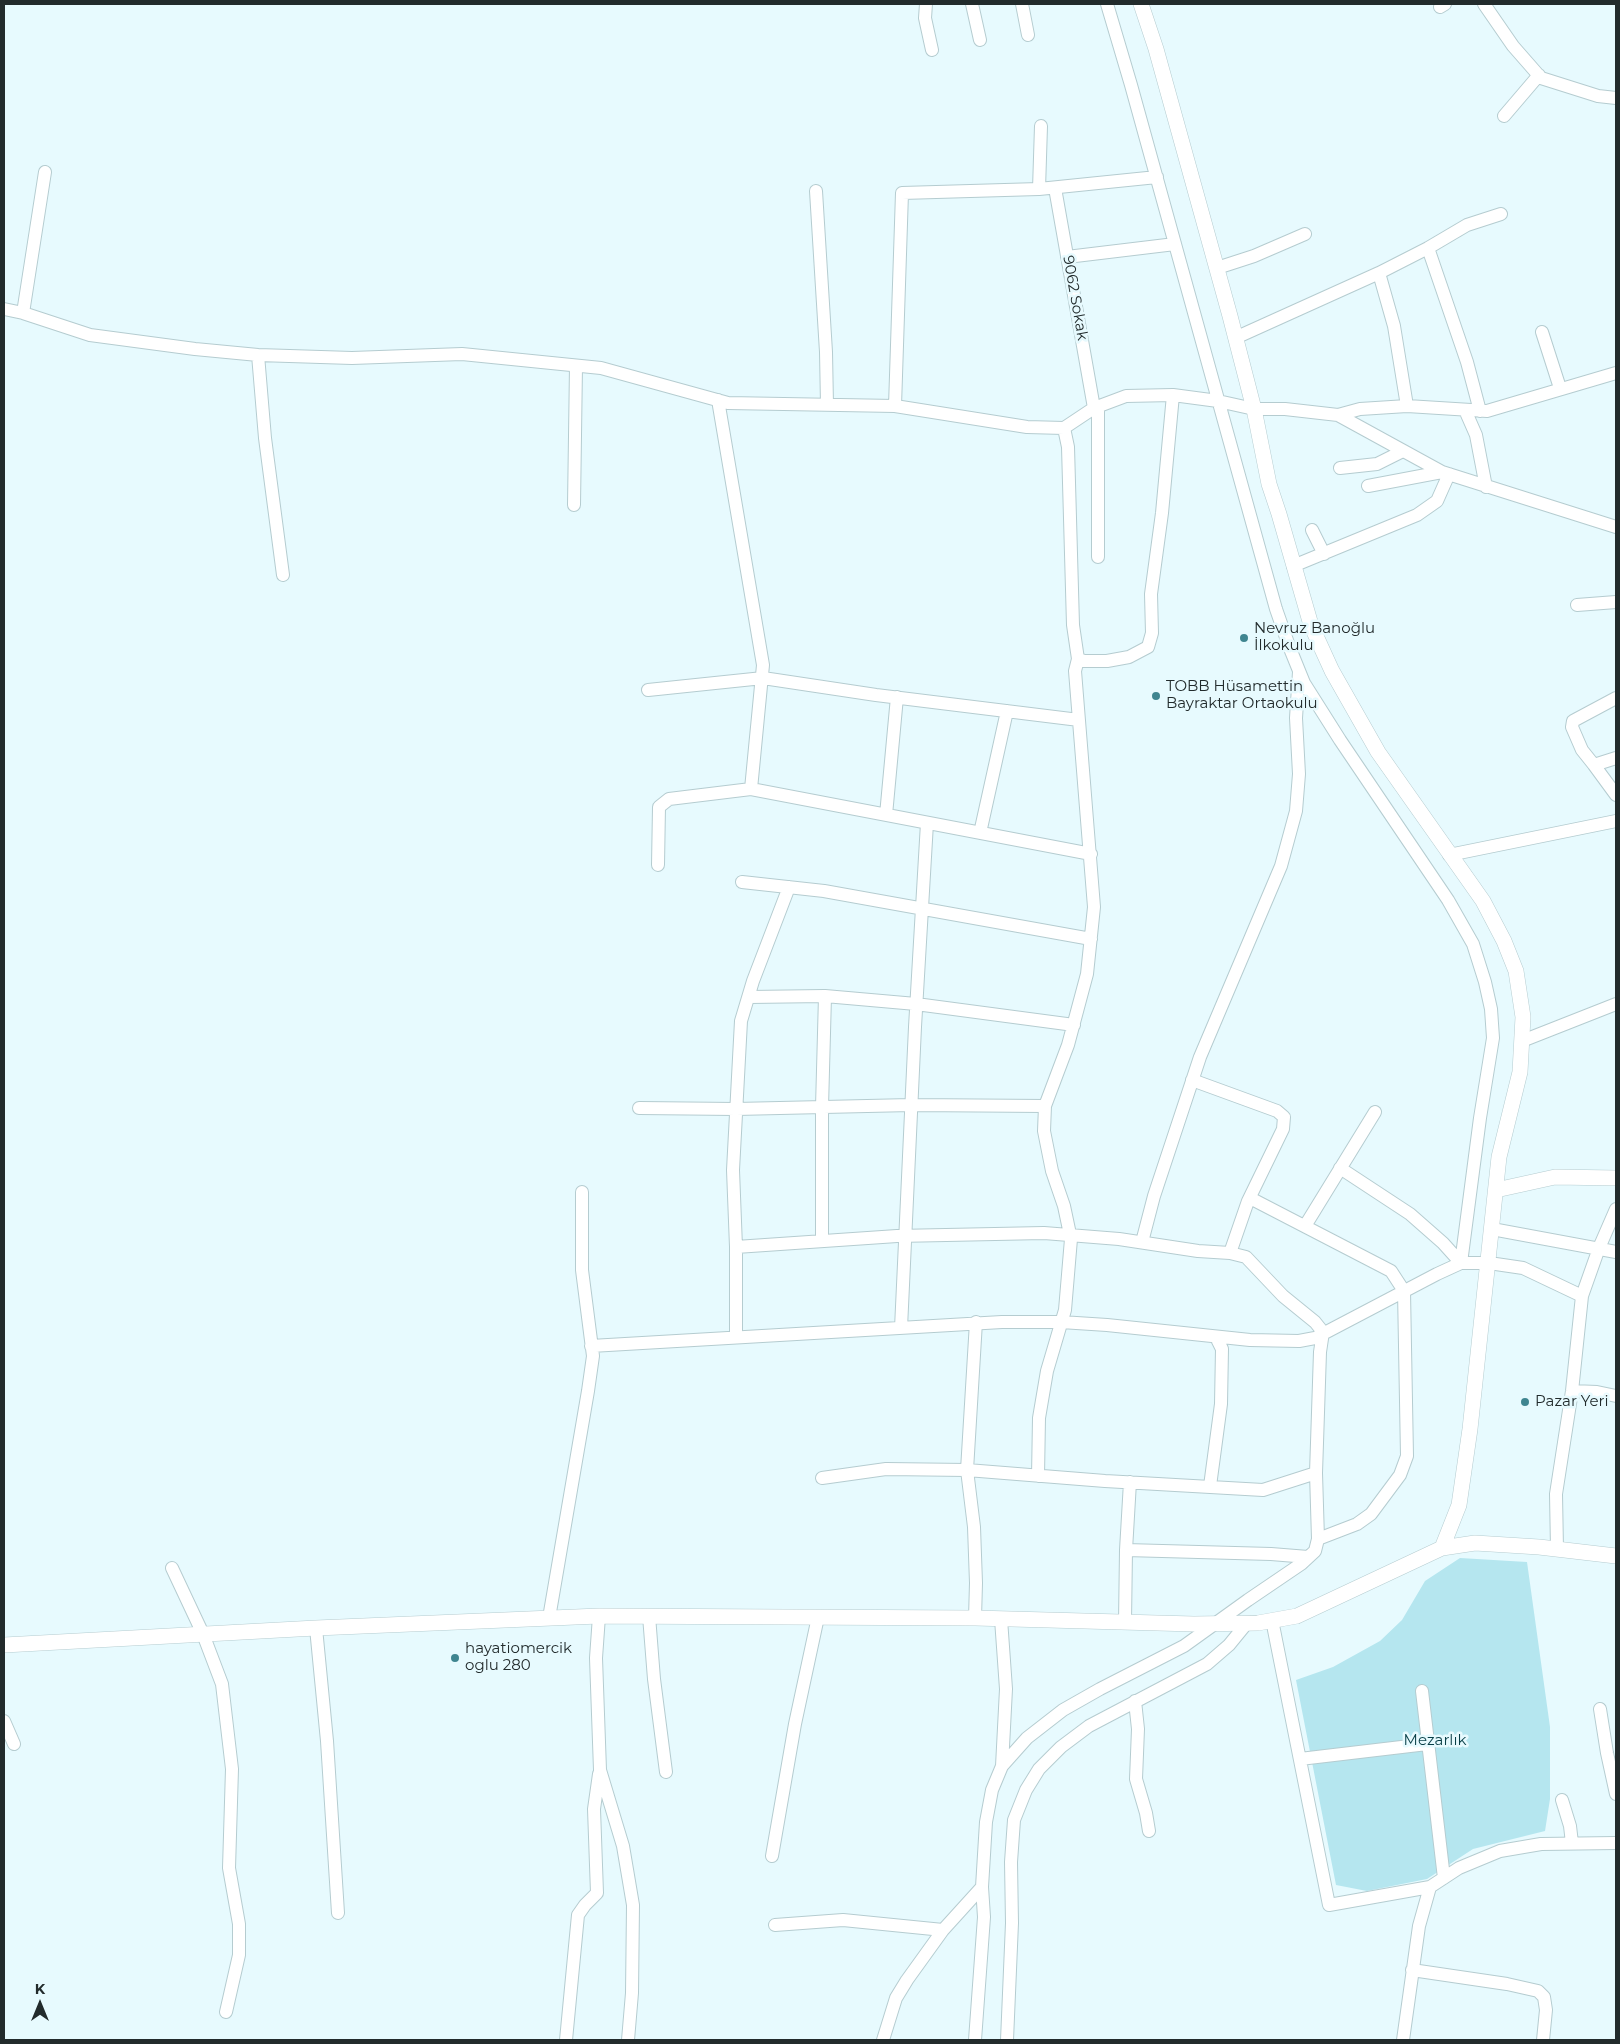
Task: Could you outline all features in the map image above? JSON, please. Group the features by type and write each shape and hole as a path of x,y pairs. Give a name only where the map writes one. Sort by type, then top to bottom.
{"main road":[{"path":"1141,4 1156,49 1254,409 1269,484 1311,626 1332,671 1378,752 1483,901 1504,941 1516,971 1523,1017 1520,1072 1499,1157 1470,1429 1459,1505 1442,1548"},
{"path":"1496,1190 1555,1177 1616,1178"},
{"path":"4,1645 316,1628 599,1616 976,1618 1214,1624 1247,1623 1298,1616 1442,1548 1475,1543 1557,1549 1616,1556"}],"street":[{"path":"926,4 925,18 932,50"},
{"path":"972,4 980,40"},
{"path":"1022,4 1028,35"},
{"path":"1107,4 1157,177 1276,609 1304,683 1340,740 1448,900 1473,944 1485,982 1491,1009 1493,1038 1480,1118 1461,1263"},
{"path":"1484,4 1513,46 1541,78 1598,96 1616,98"},
{"path":"1504,116 1539,75"},
{"path":"1039,189 1040,126"},
{"path":"23,313 45,172"},
{"path":"895,406 902,194 1054,188 1157,177"},
{"name":"9062 Sokak","path":"1054,188 1096,407 1098,557"},
{"path":"816,191 826,352 827,405"},
{"path":"1235,338 1379,273 1467,226 1501,214"},
{"path":"1216,268 1254,256 1305,234"},
{"path":"1067,257 1175,244"},
{"path":"1428,248 1467,362 1480,411"},
{"path":"1379,273 1394,326 1407,406"},
{"path":"4,308 90,335 258,355 352,358 462,354 601,368 728,403 895,406 1028,426 1064,428 1096,407 1126,396 1173,395 1218,401 1254,409 1285,409 1338,415 1360,409 1407,406 1450,407 1480,411 1616,373"},
{"path":"1542,332 1560,388"},
{"path":"258,355 265,438 283,575"},
{"path":"574,505 576,366"},
{"path":"1078,658 1084,661 1107,661 1129,657 1148,647 1152,633 1152,594 1173,395"},
{"path":"718,400 763,665 751,789"},
{"path":"1465,410 1476,435 1486,487"},
{"path":"1338,415 1445,473 1616,527"},
{"path":"1038,1476 1039,1418 1047,1371 1065,1310 1070,1235 1064,1206 1052,1171 1044,1131 1045,1106 1068,1045 1087,974 1094,907 1091,854 1078,720 1075,671 1078,658 1073,625 1068,448 1064,428"},
{"path":"1340,468 1377,464 1403,451"},
{"path":"1293,566 1417,514 1437,501 1445,473"},
{"path":"1368,486 1445,473"},
{"path":"1312,530 1324,554"},
{"path":"1577,605 1616,602"},
{"path":"1142,1242 1154,1196 1192,1080 1237,967 1281,866 1296,811 1299,774 1296,718 1299,670"},
{"path":"648,690 763,678 1078,720"},
{"path":"886,815 897,697"},
{"path":"1616,698 1573,721 1572,727 1582,750 1616,795"},
{"path":"980,833 1007,711"},
{"path":"1594,765 1616,758"},
{"path":"658,865 658,807 669,800 751,789 1091,854"},
{"path":"1450,855 1616,821"},
{"path":"901,1328 916,1004 927,823"},
{"path":"742,882 824,891 1090,940"},
{"path":"736,1337 736,1246 733,1170 742,1021 789,888"},
{"path":"749,997 825,996 916,1004 1074,1025"},
{"path":"822,1241 822,1107 825,996"},
{"path":"1522,1041 1616,1004"},
{"path":"1192,1080 1277,1111 1284,1117 1283,1129 1250,1198 1230,1254"},
{"path":"639,1108 736,1109 911,1105 1045,1106"},
{"path":"1305,1226 1375,1112"},
{"path":"1340,1168 1410,1214 1443,1243 1461,1263"},
{"path":"549,1618 588,1391 592,1356 582,1270 582,1192"},
{"path":"1250,1198 1391,1271 1404,1292 1407,1456 1400,1475 1371,1514 1357,1524 1318,1539"},
{"path":"1557,1549 1556,1494 1572,1391 1582,1296 1599,1248 1616,1209"},
{"path":"1492,1229 1616,1252"},
{"path":"736,1246 906,1236 1044,1232 1142,1242 1230,1254 1246,1257 1282,1296 1315,1322 1323,1332 1320,1352 1316,1473 1318,1539 1314,1551 1301,1564 1184,1646 1063,1710 1027,1738 1002,1766 992,1790 986,1822 982,1886 984,1917 975,2040"},
{"path":"591,1346 976,1322 1061,1322 1250,1340 1299,1341 1315,1338 1323,1332 1461,1263 1489,1263 1523,1268 1582,1296"},
{"path":"976,1322 967,1470 974,1527 976,1618"},
{"path":"1210,1486 1221,1404 1222,1349 1216,1336"},
{"path":"1572,1391 1597,1392 1616,1396"},
{"path":"822,1478 886,1469 900,1463 1038,1476 1263,1490 1316,1473"},
{"path":"1125,1622 1126,1550 1130,1482"},
{"path":"1126,1550 1271,1554 1308,1557"},
{"path":"172,1568 203,1634 222,1684 232,1769 229,1868 239,1924 239,1955 226,2012"},
{"path":"566,2040 578,1915 597,1893 594,1809 600,1770 596,1658 599,1616"},
{"path":"648,1616 666,1772"},
{"path":"772,1856 795,1724 818,1617"},
{"path":"1001,1619 1006,1689 1002,1766"},
{"path":"1272,1620 1329,1905 1430,1887 1459,1868 1500,1851 1541,1844 1616,1842"},
{"path":"1007,2040 1012,1923 1011,1862 1014,1820 1026,1790 1040,1769 1061,1747 1089,1726 1207,1664 1229,1645 1247,1623"},
{"path":"316,1628 328,1760 338,1913"},
{"path":"1422,1691 1444,1878"},
{"path":"1135,1701 1138,1729 1136,1779 1146,1812 1149,1831"},
{"path":"1600,1709 1616,1794"},
{"path":"4,1721 14,1744"},
{"path":"1300,1759 1427,1744"},
{"path":"600,1770 622,1846 633,1905 632,1993 628,2040"},
{"path":"1562,1800 1570,1826 1572,1843"},
{"path":"882,2040 896,1998 943,1930 982,1886"},
{"path":"1403,2040 1419,1926 1430,1887"},
{"path":"775,1924 843,1920 943,1930"},
{"path":"1412,1970 1507,1984 1538,1991 1544,1997 1546,2010 1543,2040"}],"green space":[{"name":"Mezarlık","path":"1460,1558 1527,1562 1550,1727 1550,1799 1545,1831 1473,1849 1427,1879 1367,1891 1336,1885 1296,1680 1333,1667 1380,1641 1402,1620 1425,1581"}],"place":[{"name":"Nevruz Banoğlu İlkokulu","path":"1244,638"},
{"name":"TOBB Hüsamettin Bayraktar Ortaokulu","path":"1156,696"},
{"name":"Pazar Yeri","path":"1525,1402"},
{"name":"hayatiomercik oglu 280","path":"455,1658"}]}
